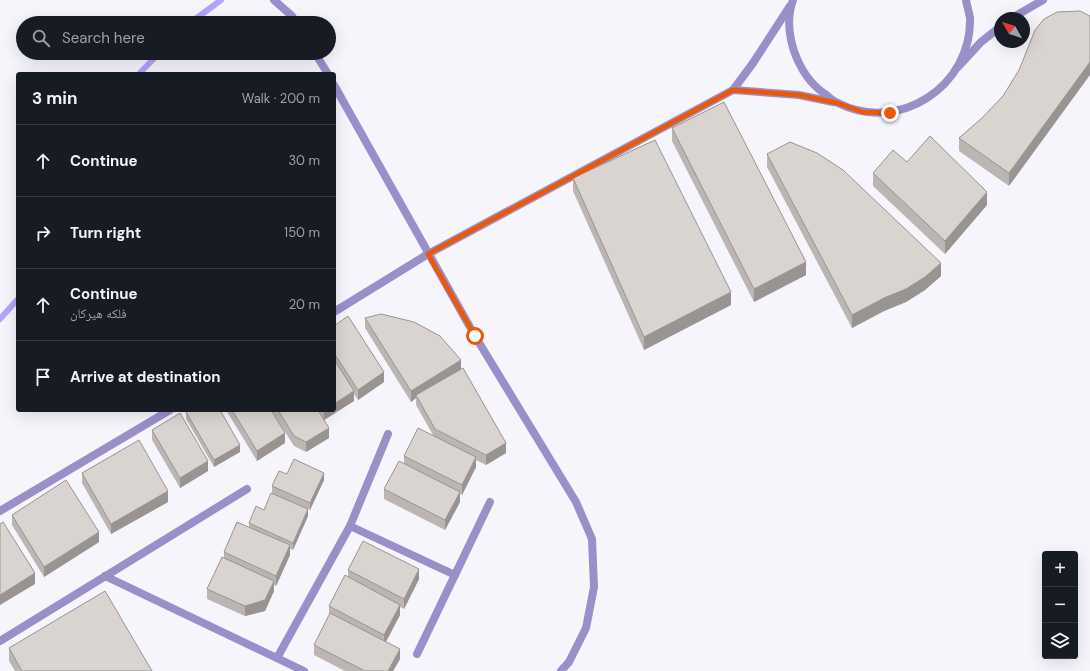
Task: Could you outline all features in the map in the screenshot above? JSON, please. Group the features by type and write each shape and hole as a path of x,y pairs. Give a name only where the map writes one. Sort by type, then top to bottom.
{"street":[{"path":"274,0 292,16"},
{"path":"956,70 967,45 970,18 966,0"},
{"path":"1022,12 1043,0"},
{"path":"791,3 789,35 798,63 815,87 837,103"},
{"path":"336,311 428,254 733,90 753,63 791,3"},
{"path":"733,90 799,95 837,103 863,112 890,113 916,105 939,90 981,42 994,32"},
{"path":"319,60 327,72"},
{"path":"336,90 428,254 516,405 576,502 592,540 594,587 586,628 569,662 561,671"},
{"path":"0,511 167,412"},
{"path":"277,658 350,526 388,434"},
{"path":"0,641 247,489"},
{"path":"417,654 490,502"},
{"path":"350,526 455,575"},
{"path":"105,576 304,671"}],"building":[{"path":"1080,11 1090,16 1090,62 1009,173 959,138 982,118 1003,96 1019,70 1028,48 1030,48 1030,42 1035,30 1044,19 1057,12"},
{"path":"724,102 806,262 754,289 672,128"},
{"path":"930,136 987,192 945,241 873,173 893,150 907,162"},
{"path":"655,140 731,292 644,337 573,178"},
{"path":"790,142 817,153 843,170 941,263 925,277 906,289 884,298 852,315 767,154"},
{"path":"381,314 414,322 440,336 461,360 411,391 365,318"},
{"path":"348,316 384,372 358,390 336,356 336,325"},
{"path":"336,362 354,391 336,403"},
{"path":"463,368 506,443 486,455 435,429 416,395"},
{"path":"186,412 221,412 240,445 214,460"},
{"path":"233,412 272,412 285,433 257,451"},
{"path":"279,412 319,412 329,428 306,442 294,436"},
{"path":"180,413 208,461 180,478 152,430"},
{"path":"418,428 476,457 462,485 404,456"},
{"path":"139,440 168,491 111,524 82,473"},
{"path":"294,459 324,473 310,503 272,486 279,471 287,474"},
{"path":"399,461 460,492 445,520 384,489"},
{"path":"66,480 99,532 44,567 12,515"},
{"path":"271,493 308,509 293,543 249,523 256,506 264,510"},
{"path":"3,522 35,573 0,595 0,524"},
{"path":"237,522 290,545 276,576 224,552"},
{"path":"363,541 419,569 404,599 348,570"},
{"path":"222,557 274,581 265,600 245,606 207,589"},
{"path":"345,575 400,605 384,635 329,606"},
{"path":"105,591 152,671 22,671 9,648"},
{"path":"330,613 400,649 388,671 365,671 314,645"}],"waterway":[{"path":"199,16 221,0"},
{"path":"141,72 152,60"},
{"path":"0,319 16,301"}],"route":[{"path":"475,336 428,254 733,90 799,95 837,103 863,112 890,113"}]}
